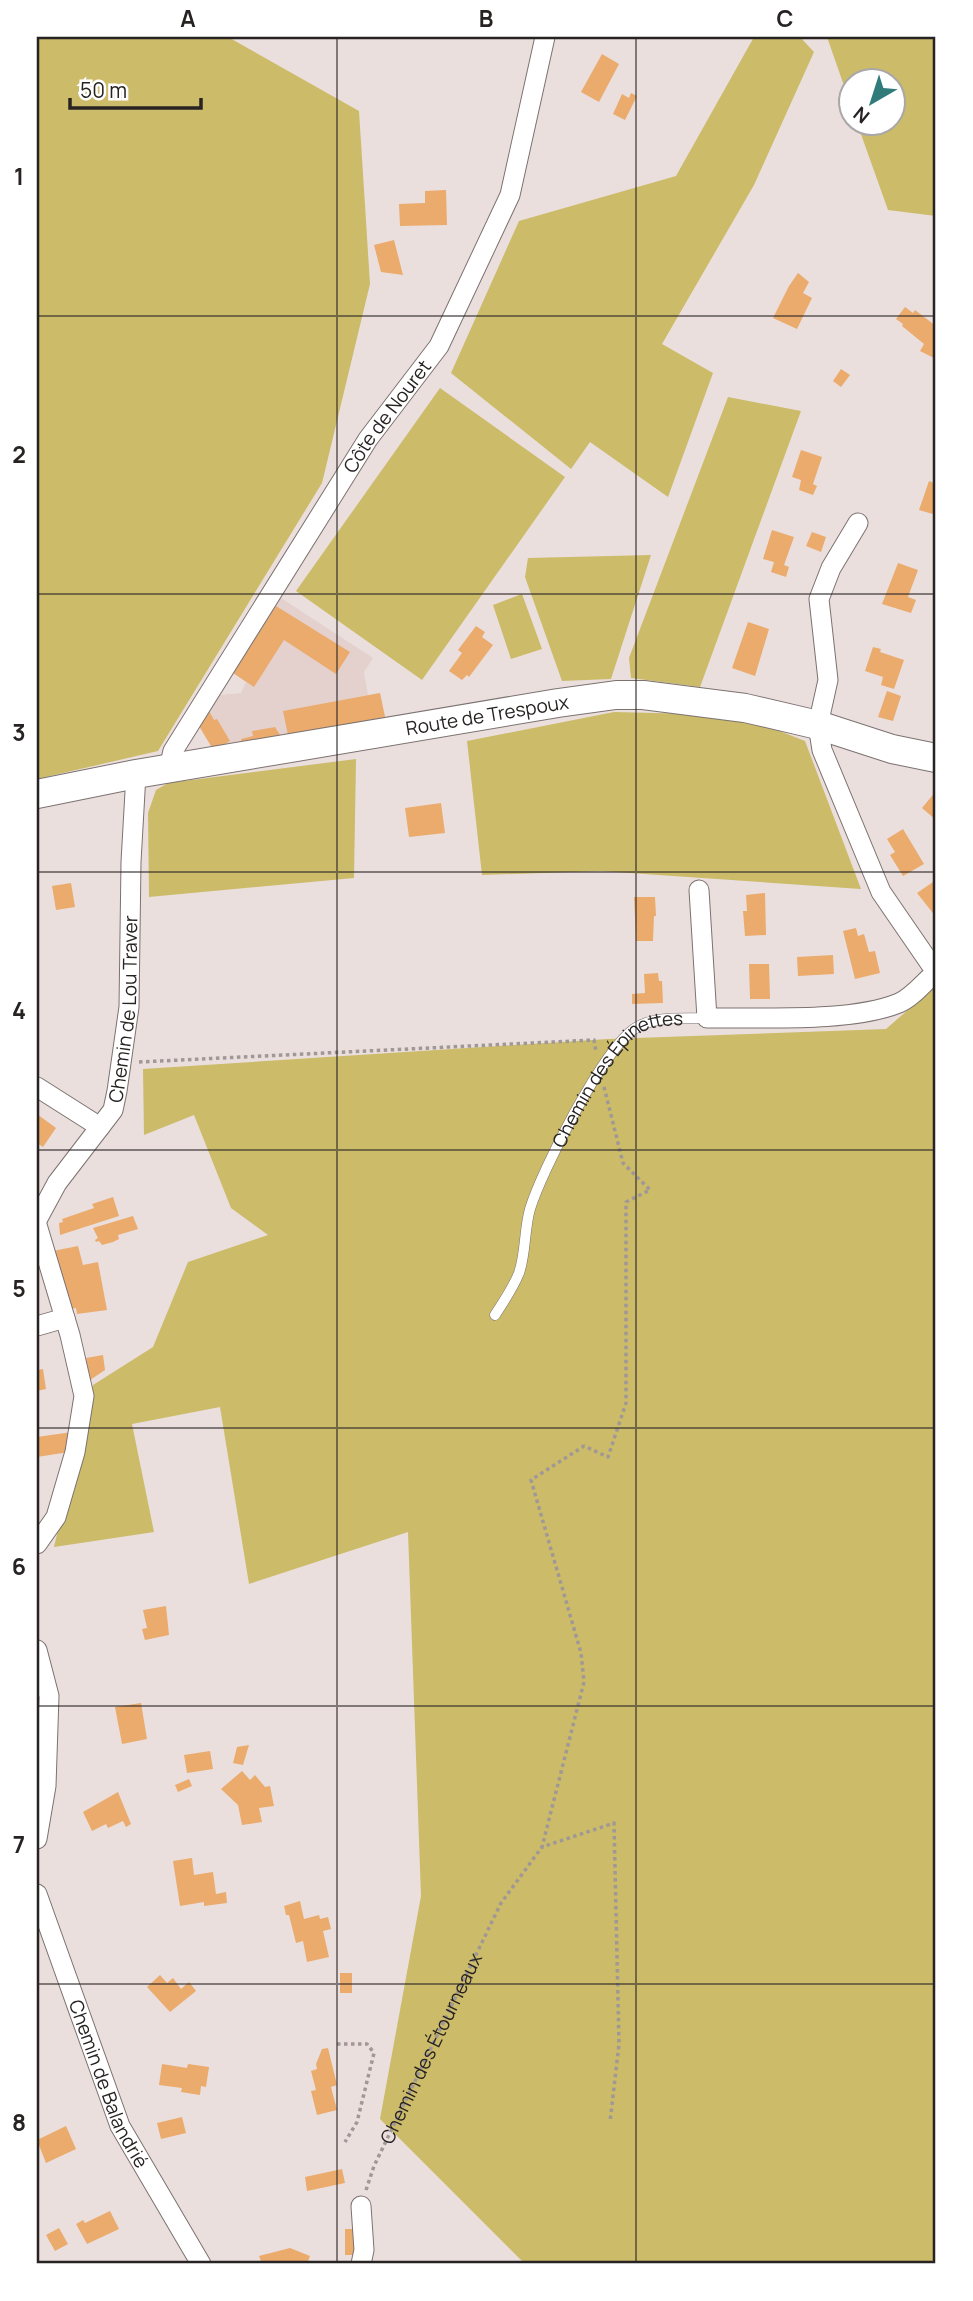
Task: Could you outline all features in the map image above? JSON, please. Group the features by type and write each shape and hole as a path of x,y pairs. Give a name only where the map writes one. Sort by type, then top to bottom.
{"street":[{"name":"Côte de Nouret","path":"169,768 173,751 354,462 439,345 510,194 545,37"},
{"path":"858,523 831,568 819,599 828,680 818,725 822,750 881,892 936,972"},
{"name":"Route de Trespoux","path":"37,794 169,768 558,702 617,695 643,695 745,708 818,725 892,749 936,758"},
{"name":"Chemin de Lou Traver","path":"37,1544 56,1517 75,1452 84,1396 37,1222 57,1183 113,1110 129,1007 131,862 136,774"},
{"path":"699,890 707,1018"},
{"name":"Chemin des Épinettes","path":"707,1018 869,1013 902,1002 936,972"},
{"path":"37,1087 100,1127"},
{"path":"37,1326 65,1318"},
{"path":"37,1650 50,1696 45,1802 37,1839"},
{"name":"Chemin de Balandrié","path":"37,1894 120,2126 201,2264"},
{"path":"361,2206 364,2250 361,2264"}],"lane":[{"name":"Chemin des Épinettes","path":"495,1315 520,1271 530,1211 544,1171 600,1072 618,1046 634,1029 657,1019 707,1018"}],"path":[{"path":"138,1074 139,1061 594,1040 623,1163 650,1191 626,1202 625,1403 608,1457 584,1446 531,1480 581,1653 584,1682 542,1847"},
{"path":"542,1847 614,1822 619,2044 610,2122"},
{"name":"Chemin des Étourneaux","path":"361,2206 374,2166 501,1903 542,1847"},
{"path":"337,2044 367,2044 374,2053 357,2122 345,2142"}],"shaded area":[{"path":"37,37 228,37 359,111 370,284 322,483 158,751 37,779"},
{"path":"754,37 800,37 814,52 754,185 662,344 713,373 668,497 590,442 571,469 451,373 519,221 676,176"},
{"path":"827,37 936,37 936,216 888,210 862,136 906,136 906,66 837,66"},
{"path":"440,388 565,477 422,680 296,591"},
{"path":"728,397 801,411 700,687 631,678 629,658"},
{"path":"651,555 611,679 562,681 525,577 528,558"},
{"path":"522,594 542,649 511,659 493,605"},
{"path":"281,598 373,658 364,672 368,695 380,693 385,717 214,751 199,726 220,695 241,693 246,682 233,673"},
{"path":"614,712 696,714 756,722 805,741 861,889 601,871 482,875 467,741"},
{"path":"356,759 354,878 149,897 148,813 156,790 168,783"},
{"path":"932,989 936,994 936,2264 525,2264 380,2119 421,1896 408,1532 249,1584 220,1407 132,1424 154,1532 54,1547 93,1385 153,1347 188,1262 268,1235 231,1208 194,1115 144,1135 143,1069 608,1039 886,1029"}],"building":[{"path":"602,54 619,64 599,102 581,92"},
{"path":"631,93 637,96 625,120 613,114 622,94 629,98"},
{"path":"446,190 447,225 400,226 399,204 425,203 425,191"},
{"path":"394,240 403,275 381,272 374,245"},
{"path":"798,273 809,282 803,293 812,298 797,329 773,318"},
{"path":"905,307 913,313 915,310 936,326 934,358 920,351 924,344 896,319"},
{"path":"841,369 850,375 841,387 833,381"},
{"path":"801,450 822,457 813,484 817,486 813,495 799,490 801,480 792,477"},
{"path":"929,481 936,484 936,515 919,510"},
{"path":"772,530 794,537 784,565 789,567 786,577 771,572 774,562 763,559"},
{"path":"812,532 826,537 821,552 806,546"},
{"path":"898,563 918,570 908,597 916,600 911,613 882,604"},
{"path":"276,606 350,652 336,674 284,640 254,687 233,673"},
{"path":"748,622 769,629 755,676 732,668"},
{"path":"476,626 485,632 482,637 493,645 469,677 467,675 462,680 449,671 462,653 458,650"},
{"path":"873,647 904,660 894,689 881,685 883,677 865,671"},
{"path":"887,691 901,696 893,721 878,717"},
{"path":"380,693 385,717 288,735 283,711"},
{"path":"209,711 230,741 214,751 199,726"},
{"path":"275,727 284,741 243,748 241,739 253,736 252,731"},
{"path":"936,791 936,820 922,808"},
{"path":"441,803 445,833 409,837 405,808"},
{"path":"903,829 924,864 903,876 890,855 895,852 887,839"},
{"path":"933,882 936,887 936,917 917,893"},
{"path":"71,883 75,907 56,910 52,886"},
{"path":"765,893 766,935 745,936 743,911 747,911 746,895"},
{"path":"634,897 655,897 653,941 636,941"},
{"path":"856,928 858,936 864,934 869,952 875,951 880,973 855,979 843,931"},
{"path":"833,955 834,974 798,976 797,957"},
{"path":"749,964 769,964 770,999 750,999"},
{"path":"658,973 659,981 662,981 663,1003 632,1004 632,994 645,993 644,974"},
{"path":"37,1114 56,1128 43,1147 37,1143"},
{"path":"113,1197 119,1216 60,1235 59,1223 63,1222 62,1219 94,1208 92,1204"},
{"path":"133,1216 138,1229 118,1235 119,1239 113,1242 102,1245 99,1241 96,1242 98,1238 93,1228"},
{"path":"78,1246 83,1265 98,1262 107,1310 77,1314 76,1308 69,1309 53,1251"},
{"path":"103,1355 105,1370 90,1380 86,1358"},
{"path":"43,1369 46,1389 37,1391 37,1370"},
{"path":"72,1432 69,1452 37,1457 37,1437"},
{"path":"166,1606 169,1635 145,1640 142,1629 147,1628 143,1610"},
{"path":"141,1703 147,1739 122,1744 115,1707"},
{"path":"249,1745 243,1765 233,1763 237,1747"},
{"path":"210,1751 213,1769 187,1773 184,1755"},
{"path":"242,1771 250,1780 255,1775 265,1787 270,1786 274,1806 259,1808 262,1822 242,1825 238,1805 221,1789"},
{"path":"189,1779 192,1786 178,1792 175,1785"},
{"path":"118,1792 131,1824 126,1827 123,1821 108,1828 106,1824 92,1831 83,1812"},
{"path":"192,1858 194,1875 213,1872 216,1894 226,1892 227,1903 204,1906 204,1902 180,1906 173,1861"},
{"path":"300,1901 304,1919 319,1915 320,1919 328,1917 331,1929 323,1931 329,1957 307,1962 303,1941 296,1943 284,1906"},
{"path":"340,1973 352,1973 352,1993 340,1993"},
{"path":"160,1975 167,1983 173,1978 181,1989 189,1982 196,1991 170,2012 147,1987"},
{"path":"328,2048 337,2085 331,2087 337,2110 317,2115 311,2091 316,2090 311,2071 317,2069 316,2064 322,2049"},
{"path":"162,2064 187,2068 188,2064 209,2067 206,2087 201,2086 200,2095 181,2092 182,2088 159,2085"},
{"path":"182,2117 186,2133 161,2139 157,2123"},
{"path":"66,2126 76,2149 46,2163 37,2140"},
{"path":"342,2169 345,2183 307,2191 305,2177"},
{"path":"110,2211 119,2229 87,2244 76,2224 83,2220 85,2223"},
{"path":"59,2228 68,2244 55,2251 46,2235"},
{"path":"345,2229 359,2229 359,2255 345,2255"},
{"path":"290,2248 310,2256 307,2264 262,2264 259,2256"}]}
